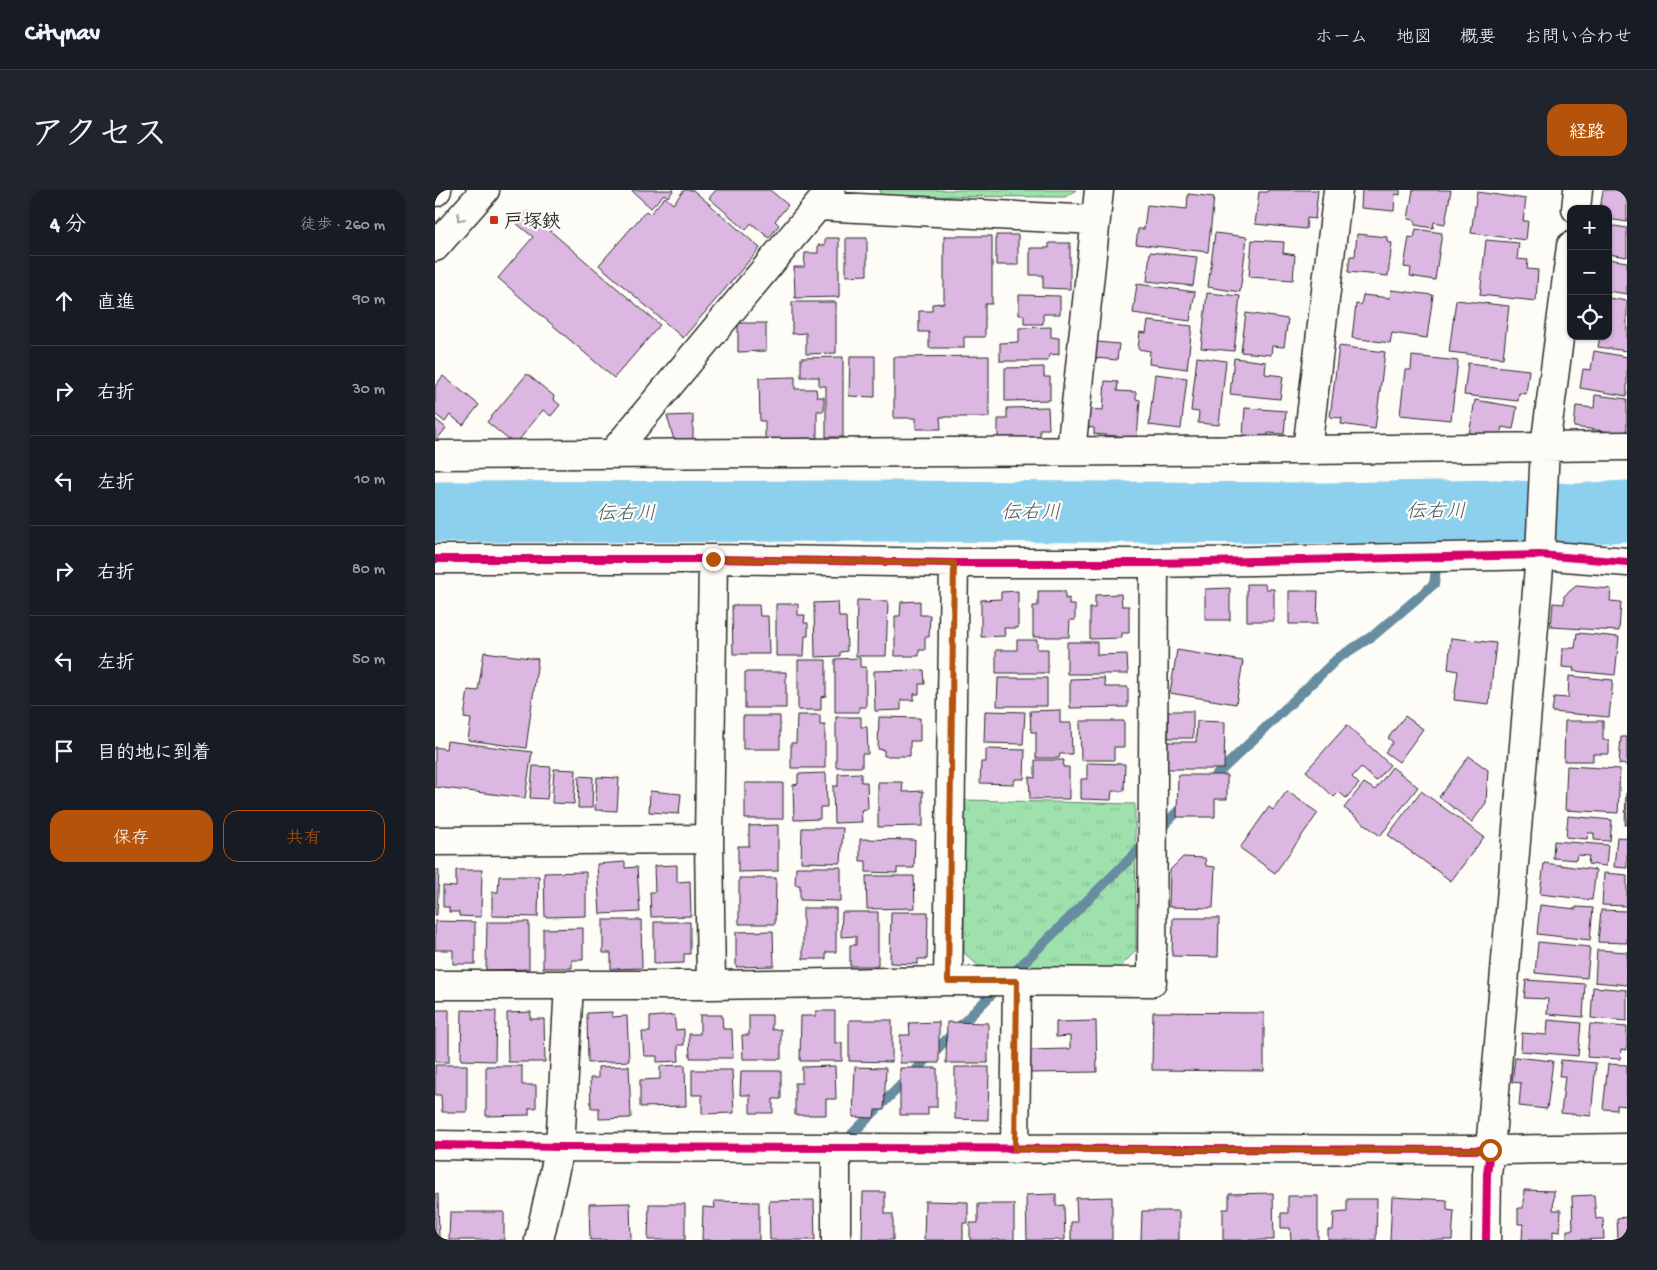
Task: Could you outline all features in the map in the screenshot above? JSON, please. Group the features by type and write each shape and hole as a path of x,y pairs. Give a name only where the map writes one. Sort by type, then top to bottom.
{"street":[{"path":"435,247 485,190"},
{"path":"1071,451 1099,190"},
{"path":"1307,450 1338,190"},
{"path":"1576,205 1578,190"},
{"path":"612,454 824,198 1096,220"},
{"path":"1486,1240 1487,1174 1540,555 1545,447 1570,250"},
{"path":"435,455 1307,450 1627,446"},
{"path":"435,559 713,559 954,563 1154,563 1540,555 1627,562"},
{"path":"711,985 709,840 713,559"},
{"path":"948,981 954,563"},
{"path":"435,984 711,985 948,981 1153,982 1154,563"},
{"path":"435,841 709,840"},
{"path":"1015,1149 1017,981"},
{"path":"539,1240 560,1147 569,984"},
{"path":"435,1145 1015,1149 1490,1150 1627,1148"},
{"path":"836,1148 836,1240"}],"green space":[{"path":"879,190 1076,190 1065,197 881,196"},
{"path":"964,800 1135,804 1136,950 1118,970 981,968 964,953"}],"building":[{"path":"631,190 674,190 668,197 664,194 651,208"},
{"path":"684,190 693,190 760,248 683,338 599,265 646,211 650,214 665,197 673,204"},
{"path":"716,190 770,190 788,205 775,221 779,225 769,238 751,223 746,230 709,198"},
{"path":"1268,190 1318,190 1315,219 1307,218 1306,229 1255,224 1259,192 1267,192"},
{"path":"1362,190 1400,190 1400,195 1395,194 1394,211 1361,208"},
{"path":"1413,190 1451,190 1445,224 1434,222 1433,228 1415,225 1415,220 1408,219"},
{"path":"1603,190 1627,190 1627,222 1612,220 1612,205 1601,205"},
{"path":"1477,192 1526,199 1523,221 1528,221 1526,240 1471,233"},
{"path":"1188,194 1214,197 1208,252 1136,244 1138,229 1144,229 1147,205 1187,209"},
{"path":"527,211 660,325 614,378 498,278 533,237 516,223"},
{"path":"1612,226 1627,228 1627,257 1612,255"},
{"path":"1416,229 1442,233 1435,280 1410,276 1411,268 1404,267 1409,237 1414,238"},
{"path":"1215,233 1247,237 1240,292 1208,287"},
{"path":"1357,234 1387,237 1387,242 1392,243 1388,276 1348,272 1350,256 1355,256"},
{"path":"996,235 1018,235 1018,265 996,265"},
{"path":"944,236 992,236 992,304 985,304 985,337 964,337 964,348 929,348 929,332 919,332 919,311 932,311 932,304 944,303"},
{"path":"825,238 839,238 839,297 795,298 794,267 804,267 805,253 818,253 818,245 825,245"},
{"path":"846,238 867,238 867,275 846,276"},
{"path":"1252,240 1284,242 1283,253 1295,255 1293,280 1249,277"},
{"path":"1486,240 1519,243 1517,259 1528,260 1527,269 1538,270 1536,301 1480,295"},
{"path":"1049,243 1070,243 1070,289 1043,288 1043,275 1030,275 1030,248 1049,248"},
{"path":"1150,252 1197,257 1193,286 1147,281"},
{"path":"1612,260 1627,262 1627,294 1612,292"},
{"path":"1137,284 1195,292 1190,321 1133,313"},
{"path":"1391,290 1433,295 1427,338 1392,333 1390,343 1352,338 1356,304 1361,305 1363,295 1390,298"},
{"path":"1207,293 1240,296 1234,351 1201,348"},
{"path":"1019,295 1060,296 1060,314 1043,314 1043,324 1024,324 1024,315 1019,315"},
{"path":"1612,299 1627,301 1627,351 1598,347 1599,340 1612,340"},
{"path":"1456,300 1509,306 1503,358 1449,352"},
{"path":"792,302 836,302 836,353 806,354 806,333 792,334"},
{"path":"1246,313 1288,319 1284,347 1272,346 1271,355 1241,352"},
{"path":"1148,321 1192,326 1187,369 1149,364 1150,351 1138,349 1140,332 1146,333"},
{"path":"738,323 766,323 766,351 738,352"},
{"path":"1051,327 1051,337 1059,338 1059,354 1049,355 1048,361 1000,361 1000,343 1019,342 1019,328"},
{"path":"1097,342 1119,344 1117,360 1095,358"},
{"path":"1339,346 1385,352 1375,429 1341,424 1342,418 1330,417"},
{"path":"1594,351 1627,357 1627,396 1580,388 1583,369 1591,370"},
{"path":"850,356 875,356 875,397 849,396"},
{"path":"989,356 989,417 940,417 941,429 916,429 916,418 894,418 894,357"},
{"path":"1412,356 1458,361 1451,420 1400,415 1405,370 1411,370"},
{"path":"843,357 843,437 826,437 826,386 819,386 819,377 801,377 801,358"},
{"path":"1197,357 1226,361 1219,425 1198,423 1199,412 1191,411"},
{"path":"1234,358 1266,362 1265,374 1283,376 1280,399 1230,394"},
{"path":"1468,363 1529,370 1526,394 1519,393 1518,401 1464,395"},
{"path":"1044,367 1044,377 1050,377 1050,400 1005,401 1005,368"},
{"path":"527,374 554,396 553,399 560,405 551,416 543,410 515,445 487,422"},
{"path":"1155,374 1187,378 1181,429 1149,425"},
{"path":"443,376 479,405 463,425 450,415 445,422 435,414 435,386"},
{"path":"795,377 795,389 816,389 817,397 824,397 824,411 817,411 817,438 765,440 765,421 760,421 759,378"},
{"path":"1105,381 1118,382 1117,391 1136,392 1136,399 1140,400 1137,438 1094,434 1094,428 1088,427 1089,409 1103,410"},
{"path":"1595,395 1627,399 1627,434 1574,427 1576,406 1594,408"},
{"path":"1475,400 1517,407 1513,429 1502,427 1499,440 1469,435"},
{"path":"1048,407 1049,429 1040,429 1040,438 998,439 998,419 1007,419 1007,408"},
{"path":"1245,408 1286,411 1284,434 1268,433 1267,437 1243,435"},
{"path":"693,415 693,439 674,440 667,416"},
{"path":"435,419 446,428 435,442"},
{"path":"1247,584 1265,584 1266,589 1274,589 1274,621 1247,621"},
{"path":"1576,586 1611,589 1610,601 1621,602 1619,631 1551,627 1553,603 1564,604 1564,596"},
{"path":"1230,588 1230,620 1205,620 1205,589"},
{"path":"1018,591 1018,628 1004,628 1005,636 981,637 981,600 1001,599 1001,592"},
{"path":"1038,591 1065,591 1065,599 1069,598 1069,605 1075,605 1075,620 1070,620 1069,637 1033,637 1033,606 1038,606"},
{"path":"1289,591 1318,591 1317,624 1289,624"},
{"path":"1121,594 1122,606 1129,606 1129,633 1122,633 1122,638 1090,639 1090,608 1095,608 1095,595"},
{"path":"857,600 888,601 886,656 856,656"},
{"path":"920,601 920,615 930,615 929,637 925,637 925,650 919,650 919,656 895,656 895,616 900,616 901,602"},
{"path":"838,602 839,617 846,617 847,651 840,652 840,656 815,657 814,603"},
{"path":"776,604 798,604 798,615 805,615 804,623 808,623 808,636 805,636 804,656 776,656"},
{"path":"732,605 759,605 760,616 768,616 769,654 733,654"},
{"path":"1577,633 1619,637 1615,675 1573,671 1574,668 1562,667 1563,648 1575,648"},
{"path":"1451,638 1496,643 1489,704 1454,700 1458,671 1448,669"},
{"path":"1017,640 1037,640 1037,649 1048,649 1048,673 996,673 996,650 1017,650"},
{"path":"1067,642 1097,642 1097,655 1127,654 1128,674 1067,674"},
{"path":"1177,650 1243,661 1236,704 1170,693"},
{"path":"484,652 538,659 526,748 468,740 471,719 464,718 468,690 478,691"},
{"path":"860,658 860,667 866,667 866,707 859,707 859,712 835,712 835,659"},
{"path":"798,660 826,660 826,696 821,697 821,710 798,710"},
{"path":"924,670 925,684 919,684 919,694 914,694 914,700 901,700 901,710 875,711 874,671"},
{"path":"745,672 786,672 786,708 745,708"},
{"path":"1569,676 1613,680 1609,717 1552,712 1554,697 1568,698"},
{"path":"998,678 1047,678 1047,706 997,706"},
{"path":"1104,678 1105,687 1128,687 1128,707 1070,708 1070,679"},
{"path":"1060,710 1060,723 1071,723 1072,754 1060,754 1059,758 1036,758 1036,732 1031,732 1030,711"},
{"path":"985,711 1025,712 1023,744 984,743"},
{"path":"1168,711 1193,711 1193,738 1168,738"},
{"path":"797,715 820,715 820,725 825,725 825,768 791,768 791,743 796,743"},
{"path":"743,716 780,716 780,749 743,749"},
{"path":"1405,716 1423,729 1399,762 1385,752 1393,742 1388,738"},
{"path":"836,717 861,717 861,727 867,727 868,754 862,754 862,767 836,767"},
{"path":"879,717 920,718 920,741 910,741 910,756 884,756 884,750 878,749"},
{"path":"1080,721 1124,721 1124,747 1114,747 1114,760 1081,760"},
{"path":"1197,721 1225,722 1224,769 1164,769 1165,742 1196,742"},
{"path":"1565,721 1603,721 1603,740 1609,740 1609,754 1593,754 1593,761 1564,761"},
{"path":"1347,725 1390,765 1376,781 1361,767 1352,777 1359,784 1346,798 1339,792 1334,797 1306,771"},
{"path":"1621,737 1627,737 1627,765 1619,764"},
{"path":"447,741 532,752 525,798 435,787 435,747 446,749"},
{"path":"986,749 1025,750 1024,779 1015,779 1014,784 980,783 981,762 986,762"},
{"path":"1469,756 1488,770 1486,803 1472,822 1439,797"},
{"path":"1035,760 1064,760 1063,767 1069,767 1069,799 1030,799 1029,777 1035,778"},
{"path":"1087,763 1125,764 1124,791 1112,791 1111,800 1081,799 1081,779 1087,779"},
{"path":"533,766 551,767 547,799 530,798"},
{"path":"1567,766 1620,769 1618,813 1565,810"},
{"path":"1392,767 1418,787 1380,836 1344,808 1364,783 1375,790"},
{"path":"554,769 576,770 574,804 552,803"},
{"path":"826,773 827,807 820,807 820,819 794,820 793,785 798,784 798,774"},
{"path":"861,773 861,782 867,782 868,809 861,810 862,822 834,823 833,786 838,786 838,774"},
{"path":"1178,775 1227,775 1227,799 1215,799 1215,817 1177,817"},
{"path":"579,776 593,777 592,808 578,808"},
{"path":"597,777 619,778 617,811 595,810"},
{"path":"878,782 902,782 903,792 923,791 923,826 878,827"},
{"path":"745,783 783,783 783,819 745,819"},
{"path":"650,791 681,794 679,814 649,812"},
{"path":"1287,791 1318,813 1275,873 1240,848 1269,807 1273,810"},
{"path":"1421,791 1484,837 1451,881 1388,835"},
{"path":"1626,793 1627,825 1625,825"},
{"path":"1568,816 1612,820 1610,841 1594,840 1594,833 1588,833 1587,839 1566,837"},
{"path":"778,825 778,871 738,872 738,846 749,846 749,826"},
{"path":"802,828 843,828 841,863 801,862"},
{"path":"1617,837 1627,838 1627,868 1614,867"},
{"path":"860,839 915,840 914,868 897,868 897,873 866,872 866,861 860,861"},
{"path":"1554,841 1608,845 1606,866 1588,864 1589,856 1577,855 1576,860 1553,858"},
{"path":"1183,857 1205,858 1206,866 1215,867 1213,908 1169,907 1170,870"},
{"path":"625,862 625,868 637,867 640,912 600,914 597,864"},
{"path":"1544,863 1596,870 1592,900 1540,894"},
{"path":"677,865 677,882 690,881 691,916 651,917 650,892 655,892 654,866"},
{"path":"796,867 841,867 841,901 800,900 800,885 795,885"},
{"path":"435,870 439,870 437,915 435,915"},
{"path":"456,870 482,870 481,917 459,916 459,912 449,912 449,907 443,907 443,886 456,887"},
{"path":"586,872 586,916 545,917 544,873"},
{"path":"1604,873 1627,875 1627,906 1602,905"},
{"path":"499,876 539,876 538,917 492,916 492,892 498,892"},
{"path":"866,876 914,876 915,908 867,909"},
{"path":"739,878 776,878 775,924 739,924"},
{"path":"1540,905 1576,909 1576,907 1593,908 1590,940 1537,934"},
{"path":"803,908 836,908 836,952 826,952 826,959 803,959"},
{"path":"1601,910 1627,911 1627,943 1598,942"},
{"path":"842,912 878,912 878,966 850,966 850,945 856,945 856,936 841,937"},
{"path":"891,912 928,912 927,959 918,959 918,964 890,963"},
{"path":"1173,918 1219,918 1218,957 1172,956"},
{"path":"603,920 641,920 642,968 611,969 611,953 603,953"},
{"path":"435,921 475,922 475,964 453,964 453,950 435,950"},
{"path":"487,922 529,922 529,969 486,970"},
{"path":"654,922 690,922 690,954 684,954 684,963 654,964"},
{"path":"583,928 583,960 572,960 572,968 543,968 543,929"},
{"path":"773,931 774,966 736,967 736,932"},
{"path":"1538,942 1590,947 1587,978 1535,973"},
{"path":"1597,950 1627,952 1627,985 1595,982"},
{"path":"1526,980 1585,984 1583,1017 1547,1014 1548,999 1524,998"},
{"path":"1593,987 1627,990 1627,1021 1591,1018"},
{"path":"435,1010 449,1010 449,1062 435,1062"},
{"path":"462,1010 496,1011 495,1061 461,1060"},
{"path":"816,1011 835,1011 835,1043 842,1043 842,1061 800,1061 801,1016 816,1016"},
{"path":"531,1012 530,1019 544,1019 545,1062 508,1062 507,1013"},
{"path":"612,1012 612,1017 627,1016 629,1061 588,1063 587,1013"},
{"path":"1153,1012 1264,1013 1264,1071 1152,1070"},
{"path":"674,1015 676,1030 684,1029 684,1045 678,1045 679,1061 657,1062 657,1056 644,1056 642,1032 650,1032 650,1017"},
{"path":"700,1015 722,1015 723,1029 732,1029 733,1058 690,1058 689,1034 700,1034"},
{"path":"749,1015 772,1015 772,1030 781,1029 781,1059 743,1059 742,1035 749,1035"},
{"path":"849,1020 892,1020 892,1062 849,1061"},
{"path":"1548,1020 1581,1023 1578,1056 1521,1051 1522,1033 1547,1035"},
{"path":"1096,1021 1097,1072 1027,1073 1027,1050 1070,1049 1070,1036 1056,1037 1056,1022"},
{"path":"939,1022 939,1063 900,1063 900,1035 910,1035 909,1023"},
{"path":"947,1022 988,1023 988,1063 946,1063"},
{"path":"1590,1024 1627,1027 1627,1050 1621,1049 1620,1059 1587,1057"},
{"path":"1515,1057 1553,1061 1547,1109 1519,1106 1521,1083 1512,1082"},
{"path":"1561,1060 1596,1063 1591,1116 1561,1113 1565,1076 1559,1076"},
{"path":"1608,1064 1627,1065 1627,1106 1617,1105 1617,1110 1603,1109"},
{"path":"435,1065 467,1065 467,1112 442,1112 441,1095 435,1095"},
{"path":"685,1065 686,1106 640,1107 640,1080 660,1079 660,1066"},
{"path":"486,1066 522,1066 522,1085 536,1085 536,1108 529,1108 529,1115 486,1116"},
{"path":"629,1066 631,1118 599,1119 599,1108 591,1108 590,1078 598,1078 598,1067"},
{"path":"835,1066 836,1099 826,1099 826,1115 795,1115 795,1083 802,1083 802,1067"},
{"path":"855,1067 886,1068 884,1110 875,1110 874,1118 853,1117"},
{"path":"955,1067 989,1067 988,1120 955,1119"},
{"path":"900,1068 937,1068 937,1107 928,1107 928,1115 900,1115"},
{"path":"692,1070 732,1070 734,1113 702,1114 702,1095 692,1095"},
{"path":"741,1071 781,1071 781,1099 773,1099 773,1113 750,1113 750,1095 740,1095"},
{"path":"1524,1190 1554,1191 1553,1210 1561,1210 1560,1232 1553,1231 1553,1240 1522,1240 1523,1224 1518,1224 1518,1208 1523,1208"},
{"path":"863,1192 885,1192 885,1214 893,1214 893,1240 862,1240"},
{"path":"1273,1193 1274,1240 1223,1240 1223,1209 1229,1209 1229,1194"},
{"path":"435,1194 438,1194 439,1240 435,1240"},
{"path":"1056,1194 1056,1206 1064,1205 1065,1240 1027,1240 1026,1195"},
{"path":"1594,1195 1596,1219 1603,1218 1604,1239 1567,1240 1567,1230 1573,1230 1572,1196"},
{"path":"1288,1196 1318,1196 1318,1240 1291,1240 1290,1228 1281,1228 1281,1213 1288,1213"},
{"path":"1112,1197 1112,1240 1071,1240 1071,1222 1077,1222 1076,1198"},
{"path":"1392,1197 1447,1200 1447,1210 1454,1211 1452,1240 1390,1240"},
{"path":"1347,1199 1377,1199 1376,1240 1328,1240 1328,1230 1333,1230 1334,1213 1347,1212"},
{"path":"814,1200 815,1240 770,1240 769,1201"},
{"path":"714,1201 759,1202 759,1240 702,1240 703,1207 715,1208"},
{"path":"925,1201 968,1202 968,1223 963,1223 963,1240 924,1240"},
{"path":"630,1203 631,1240 590,1240 589,1204"},
{"path":"649,1204 685,1204 685,1240 648,1240"},
{"path":"978,1204 1014,1204 1014,1240 970,1240 970,1223 978,1223"},
{"path":"1142,1211 1179,1211 1179,1240 1141,1240"},
{"path":"450,1212 504,1212 504,1240 449,1240"},
{"path":"1627,1217 1627,1240 1618,1240 1617,1218"}],"waterway":[{"name":"伝右川","path":"435,512 1329,513 1499,510 1574,514 1627,511"},
{"path":"1207,784 1338,658 1374,635 1434,584 1444,511"},
{"path":"1158,831 1185,804"},
{"path":"1010,976 1148,841"},
{"path":"852,1134 1000,986"}],"cycle path":[{"path":"435,559 713,559 954,563 1154,563 1540,555 1627,562"},
{"path":"435,1145 1490,1150 1487,1174 1486,1240"}],"place":[{"name":"戸塚鋏","path":"494,220"}],"route":[{"path":"713,559 954,563 948,981 1017,981 1015,1149 1490,1150"}]}
